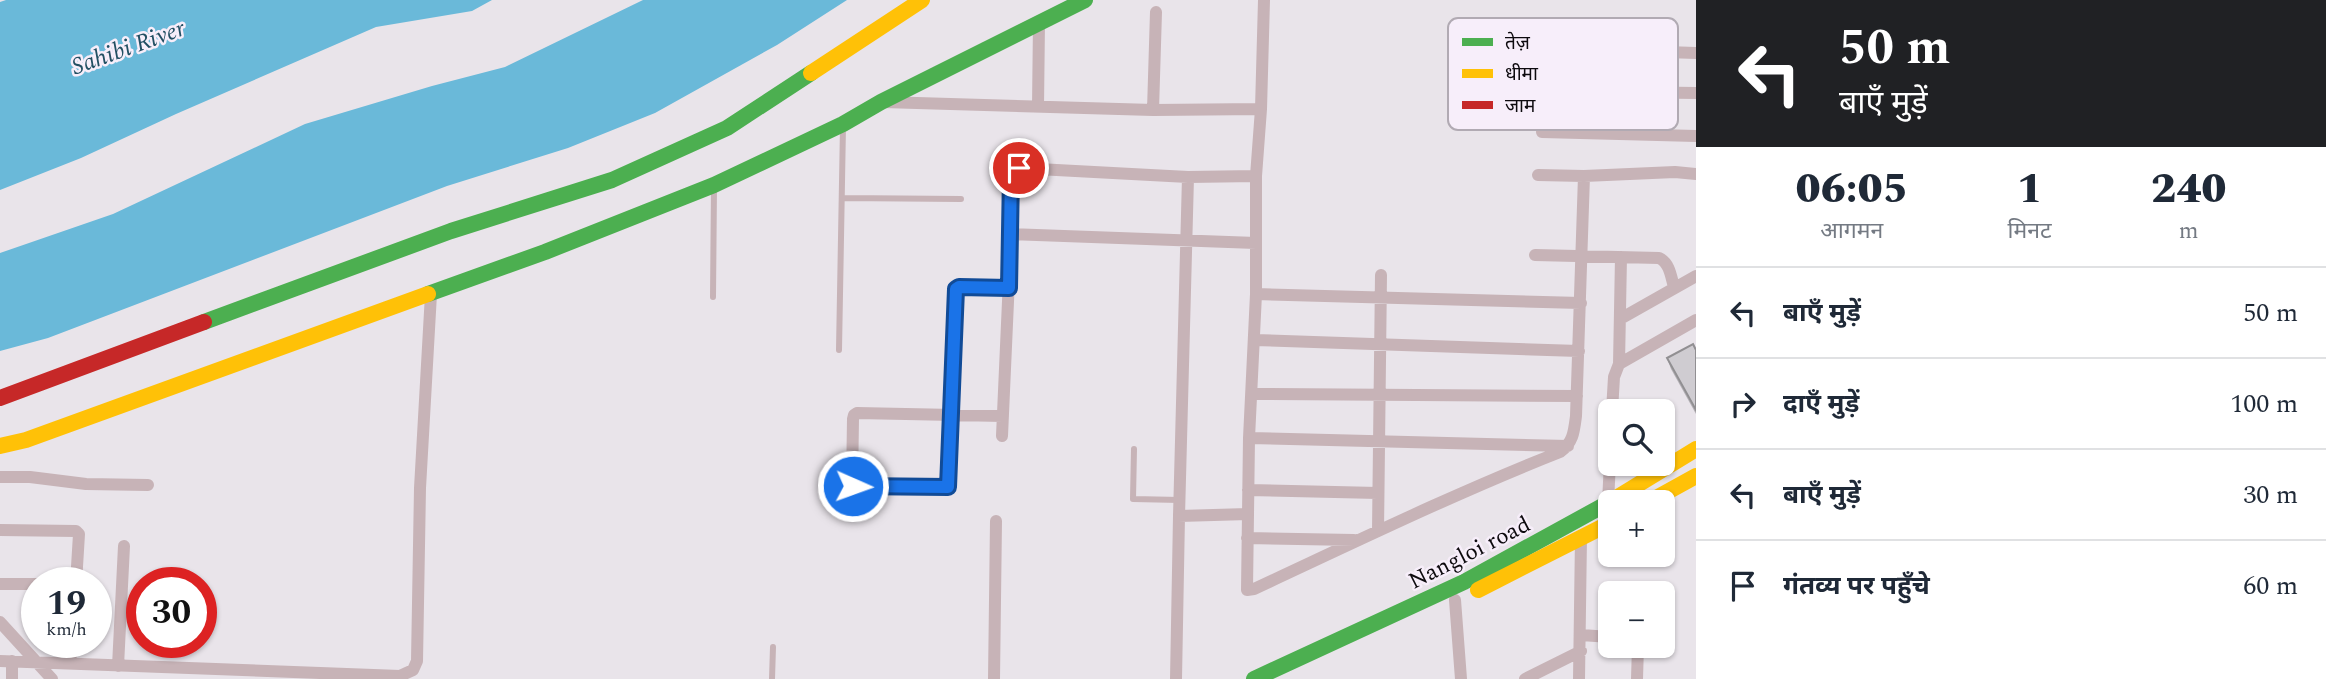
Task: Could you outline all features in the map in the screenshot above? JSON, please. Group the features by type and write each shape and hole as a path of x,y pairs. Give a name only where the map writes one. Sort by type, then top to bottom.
{"street":[{"path":"0,398 416,244 612,180 727,128 922,0"},
{"path":"0,446 26,440 545,253 714,185 843,124 881,102 1085,0"},
{"path":"1264,0 1256,176 1256,294 1245,588 1249,591 1568,446 1574,435 1577,396 1584,176"},
{"path":"1153,110 1156,12"},
{"path":"1038,107 1039,22"},
{"path":"1678,52 1696,53"},
{"path":"1678,93 1696,93"},
{"path":"881,102 1153,110 1261,109"},
{"path":"1542,132 1696,136"},
{"path":"1002,436 1011,175 1019,168 1188,177 1256,176"},
{"path":"1538,175 1675,172 1696,174"},
{"path":"1176,679 1188,177"},
{"path":"1011,234 1256,243"},
{"path":"1535,255 1651,258 1664,261 1674,288"},
{"path":"1613,399 1614,377 1619,364 1621,257"},
{"path":"1378,531 1381,275"},
{"path":"1620,319 1696,275"},
{"path":"1003,416 950,415 857,413 854,415 853,486 948,487 950,415 956,289 1009,288"},
{"path":"12,679 6,661 283,676 409,674 416,666 419,488 431,294"},
{"path":"1256,294 1581,303"},
{"path":"1619,364 1696,320"},
{"path":"1254,340 1579,351"},
{"path":"1252,394 1577,396"},
{"path":"1249,438 1568,446"},
{"name":"Nangloi road","path":"1629,490 1696,449"},
{"path":"1671,490 1696,476"},
{"path":"0,477 30,477 86,484 148,485"},
{"path":"1248,490 1378,493"},
{"name":"Nangloi road","path":"1254,679 1544,548 1598,510"},
{"path":"1179,516 1248,514"},
{"path":"994,679 996,521"},
{"path":"1286,679 1455,600 1544,548 1598,529"},
{"path":"0,530 76,531 79,534 77,567"},
{"path":"1580,679 1581,537"},
{"path":"1247,538 1357,541"},
{"path":"118,666 124,546"},
{"path":"0,584 21,584"},
{"path":"1455,600 1461,679"},
{"path":"0,622 52,679"},
{"path":"1581,635 1598,636"},
{"path":"1525,679 1581,651"},
{"path":"70,658 70,663"},
{"path":"1637,679 1638,658"}],"lane":[{"path":"839,350 843,124"},
{"path":"713,297 714,185"},
{"path":"842,198 961,199"},
{"path":"1134,449 1133,499 1180,500"},
{"path":"772,679 773,647"}],"water":[{"name":"Sahibi River","path":"492,0 472,11 376,27 81,158 0,190 0,2"},
{"path":"643,0 847,0 777,45 655,113 568,148 447,186 48,338 0,351 0,253 113,214 305,124 505,67"}],"building":[{"path":"1693,344 1696,350 1696,410 1667,358"}],"traffic: fast":[{"path":"428,294 545,252 714,185 843,124 881,102 1085,0"},
{"path":"204,322 451,231 612,180 727,128 811,73"},
{"path":"1254,679 1464,582 1598,508"}],"traffic: slow":[{"path":"811,73 922,0"},
{"path":"0,446 26,440 428,294"},
{"path":"1629,490 1696,449"},
{"path":"1671,490 1696,476"},
{"path":"1478,590 1598,529"}],"traffic: jam":[{"path":"0,398 204,322"}],"route":[{"path":"853,486 948,487 956,289 1009,288 1011,175 1019,168"}]}
